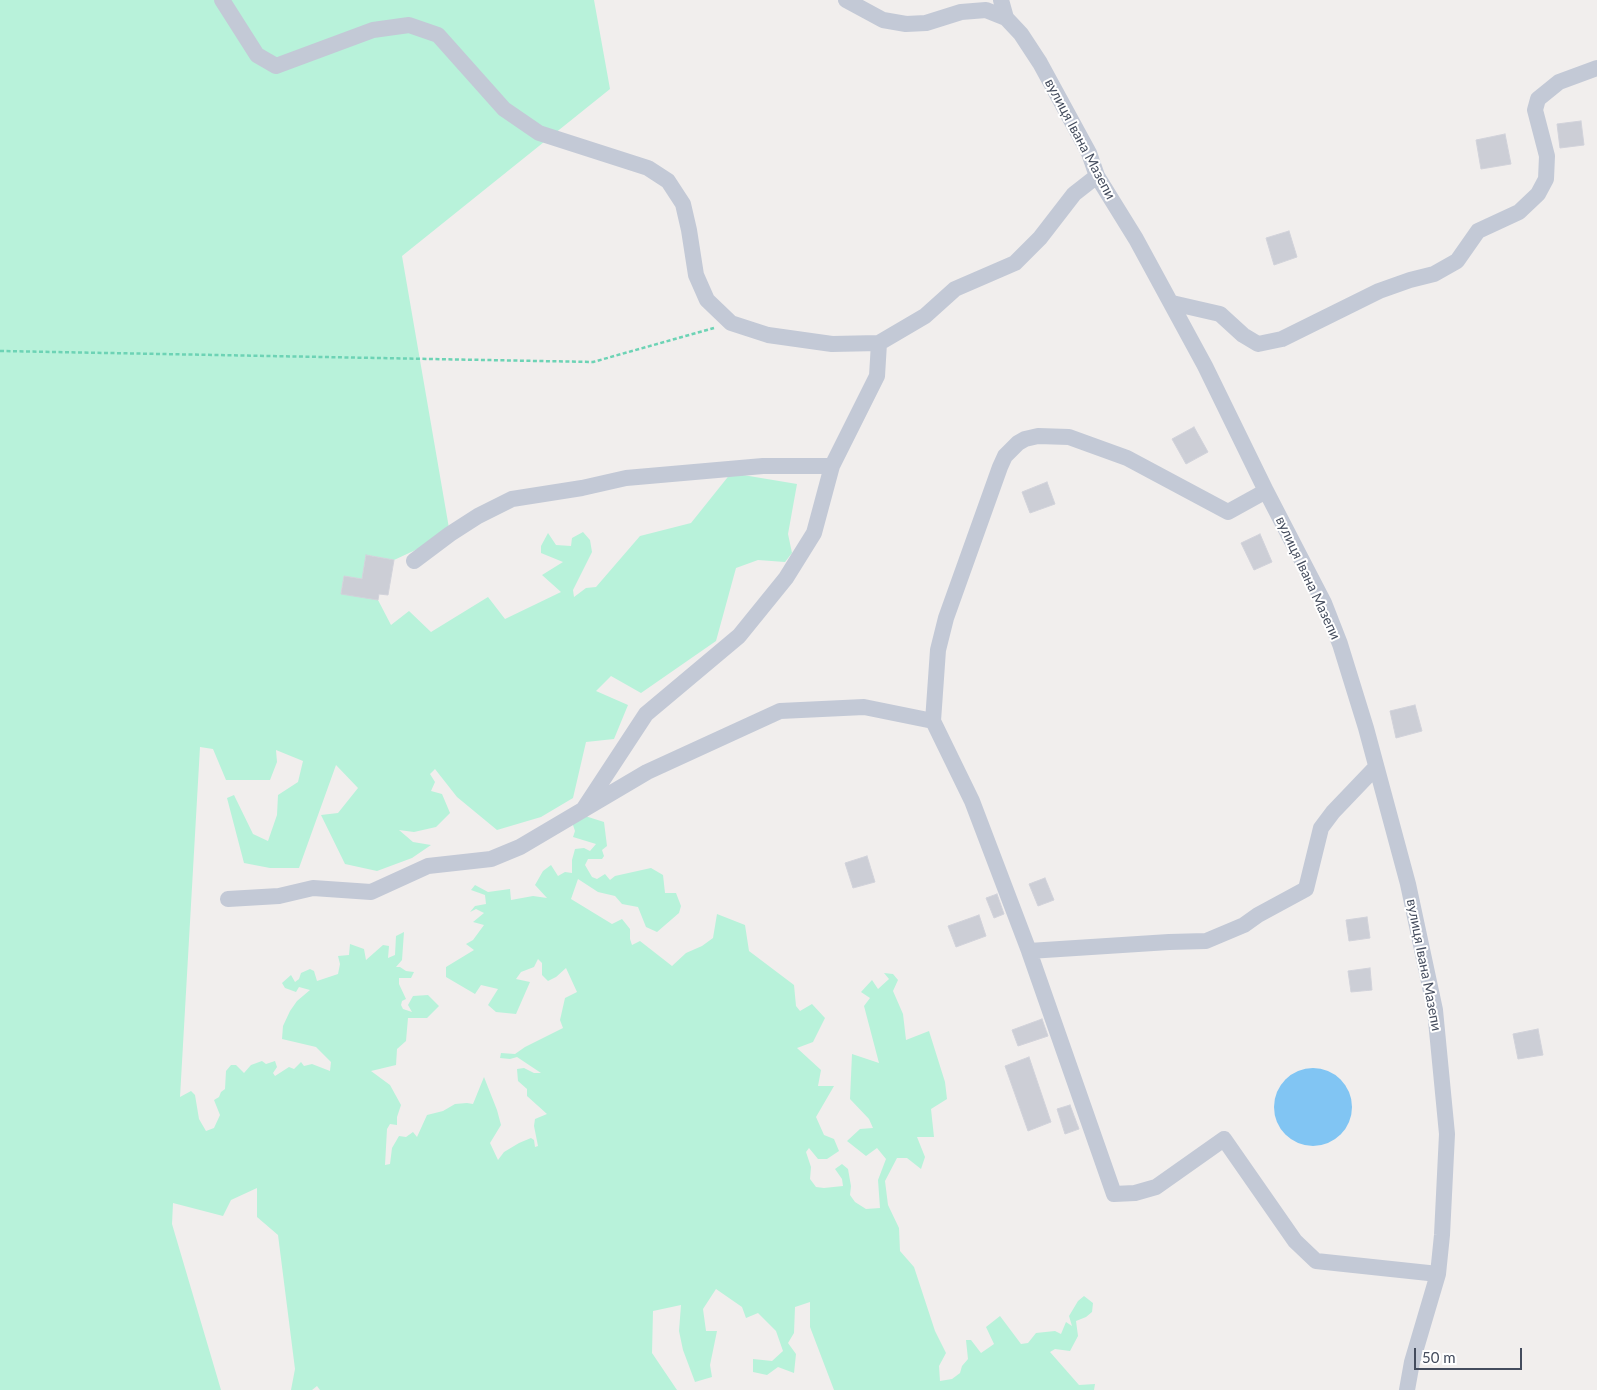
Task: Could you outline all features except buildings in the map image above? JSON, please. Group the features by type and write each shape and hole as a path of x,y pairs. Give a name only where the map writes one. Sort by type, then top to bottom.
{"street":[{"path":"222,0 257,55 276,66 373,30 408,25 438,34 504,109 539,133 648,168 668,181 683,204 690,230 696,275 707,300 731,323 768,335 832,344 879,342 925,316 955,289 1015,263 1040,238 1074,194 1097,176"},
{"name":"вулиця Івана Мазепи","path":"846,0 883,20 906,24 926,23 961,12 986,10 1006,18 1021,34 1040,63 1089,152 1097,176 1136,239 1172,303 1324,603 1340,644 1408,884 1435,1010 1447,1134 1446,1180 1438,1274 1412,1362 1407,1390"},
{"path":"1001,0 1006,18"},
{"path":"1172,303 1220,314 1243,335 1258,344 1282,339 1379,291 1434,274 1457,261 1478,231 1518,212 1538,194 1546,179 1547,156 1536,110 1538,99 1559,82 1597,68"},
{"path":"583,810 646,714 739,636 786,578 814,533 832,466 877,376 879,342"},
{"path":"1266,490 1228,512 1127,458 1069,437 1038,436 1018,443 1005,456 1000,467 946,618 938,650 933,721 972,801 1029,951 1114,1194 1135,1193 1156,1187 1224,1140 1295,1241 1316,1261 1438,1274"},
{"path":"414,561 478,516 512,499 582,488 626,478 763,466 832,466"},
{"path":"228,899 279,896 314,888 371,892 428,866 490,859 520,846 648,772 780,711 864,707 933,721"},
{"path":"1029,951 1206,941 1244,925 1258,915 1306,889 1321,828 1333,812 1376,768"}],"path":[{"path":"0,351 593,362 731,323"}],"green space":[{"path":"0,0 594,0 610,89 402,256 450,534 394,560 366,555 362,579 344,576 341,593 378,600 391,625 409,611 431,632 488,597 505,619 561,592 542,575 563,562 541,553 541,546 548,533 556,545 571,546 572,538 583,532 590,540 592,552 573,590 574,597 586,588 596,587 640,536 691,523 731,473 797,484 788,534 792,553 785,562 758,560 736,568 716,641 641,693 611,676 596,691 628,705 614,739 586,742 573,798 541,817 497,830 457,797 435,769 430,774 435,782 431,791 442,794 450,813 436,827 414,832 399,830 413,842 431,845 412,858 377,871 345,864 321,815 338,813 358,788 336,765 299,868 270,868 244,863 227,798 234,795 253,834 268,841 277,815 278,795 298,782 303,761 276,750 277,762 270,780 226,780 213,749 200,747 180,1097 191,1091 195,1095 199,1119 206,1131 214,1128 220,1115 214,1100 225,1089 226,1071 231,1065 236,1065 244,1073 251,1065 262,1061 266,1064 275,1061 277,1067 273,1073 275,1076 289,1067 294,1069 301,1062 304,1066 312,1064 330,1071 331,1062 316,1047 282,1039 283,1026 290,1011 297,1001 310,990 299,987 296,992 285,988 282,983 291,975 295,982 299,979 301,973 310,969 314,971 317,981 338,974 340,964 338,956 349,955 350,944 364,949 366,960 383,945 389,946 388,958 395,955 396,936 404,932 402,960 396,967 414,972 411,978 399,978 399,984 406,999 402,1001 401,1005 403,1009 412,1012 408,1005 413,996 428,995 439,1006 427,1018 408,1018 406,1041 397,1049 396,1065 371,1071 390,1085 401,1105 397,1117 397,1125 390,1124 387,1129 385,1165 390,1164 392,1148 399,1136 406,1137 413,1132 417,1137 427,1115 443,1111 455,1104 473,1104 484,1077 501,1125 490,1143 498,1160 504,1152 531,1138 534,1140 535,1147 538,1146 534,1126 535,1119 547,1114 527,1096 527,1089 518,1081 517,1069 524,1068 534,1073 541,1073 517,1057 510,1059 500,1058 501,1053 515,1054 563,1028 560,1020 565,998 577,992 566,968 548,981 542,975 542,963 538,959 534,967 521,972 516,979 530,982 516,1014 496,1012 488,1005 498,989 481,985 475,994 446,977 446,967 474,950 466,944 473,940 484,925 473,922 484,913 476,909 470,912 475,906 486,904 485,895 471,890 475,885 488,892 510,889 511,900 533,896 547,898 535,885 543,871 551,865 558,876 565,872 572,873 572,860 575,849 584,848 590,851 596,844 573,837 575,831 572,822 585,816 604,822 607,846 602,850 604,856 602,859 588,859 585,865 592,877 597,879 605,874 610,880 615,876 651,868 663,875 665,893 676,893 681,906 679,913 657,932 646,927 638,907 622,904 615,896 598,892 578,879 571,899 612,924 622,919 630,929 632,945 640,941 672,966 686,953 702,946 713,938 717,914 745,925 749,951 794,985 796,1006 800,1011 812,1004 825,1018 813,1042 797,1048 821,1070 818,1086 834,1086 816,1117 824,1135 834,1139 839,1151 827,1159 818,1159 809,1148 806,1152 811,1167 810,1179 816,1187 843,1186 842,1179 835,1169 842,1164 848,1169 851,1186 850,1195 855,1202 866,1209 880,1208 878,1180 886,1159 877,1148 866,1156 847,1141 860,1129 873,1128 869,1119 850,1099 852,1054 879,1063 864,1006 870,998 861,992 872,980 878,989 889,979 884,973 893,974 898,980 893,991 903,1014 906,1040 929,1031 945,1082 947,1099 931,1109 934,1137 917,1137 925,1157 921,1169 907,1158 897,1158 885,1181 888,1205 899,1228 900,1251 914,1267 935,1331 946,1353 939,1366 940,1381 952,1379 960,1373 962,1366 968,1359 966,1340 971,1340 981,1353 994,1344 986,1327 1000,1316 1021,1344 1028,1343 1036,1333 1055,1331 1061,1334 1066,1322 1072,1326 1069,1316 1078,1301 1084,1296 1093,1303 1092,1312 1076,1321 1078,1336 1070,1351 1055,1349 1050,1352 1079,1385 1095,1384 1094,1390 834,1390 810,1327 810,1302 795,1307 794,1333 788,1343 796,1354 794,1373 778,1367 767,1375 753,1372 753,1359 772,1361 783,1351 776,1331 758,1313 746,1318 742,1307 716,1289 703,1309 706,1331 717,1331 710,1365 712,1377 695,1382 683,1350 679,1331 681,1305 653,1311 652,1353 677,1390 320,1390 317,1386 312,1390 291,1390 295,1369 278,1235 257,1217 257,1188 231,1200 223,1216 173,1203 172,1224 221,1390 0,1390"}],"water":[{"path":"1313,1068 1328,1071 1345,1085 1349,1092 1352,1107 1349,1122 1335,1139 1328,1143 1313,1146 1298,1143 1281,1129 1277,1122 1274,1107 1277,1092 1291,1075 1298,1071"}]}
